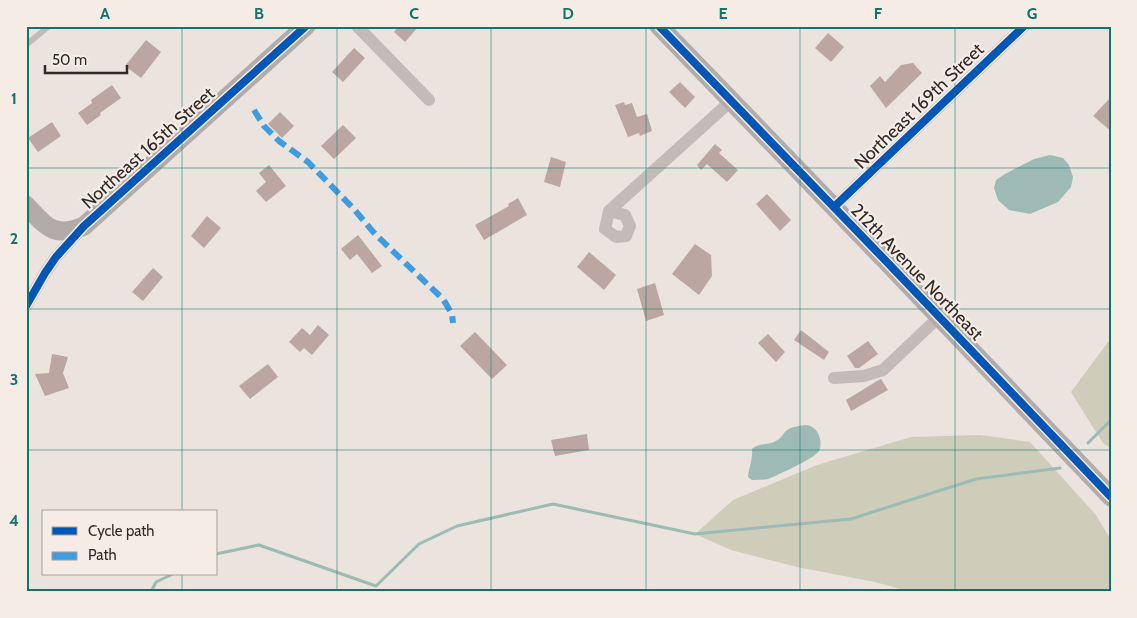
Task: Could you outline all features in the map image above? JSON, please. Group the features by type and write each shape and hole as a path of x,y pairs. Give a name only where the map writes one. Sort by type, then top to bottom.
{"street":[{"name":"Northeast 165th Street","path":"26,306 56,257 84,226 306,26"},
{"path":"357,26 429,100"},
{"name":"212th Avenue Northeast","path":"659,26 1111,497"},
{"name":"Northeast 169th Street","path":"834,207 1024,26"},
{"path":"609,211 731,101"},
{"path":"26,205 37,217 57,231 67,232 84,226"},
{"path":"834,378 864,376 883,370 939,317"}],"lane":[{"path":"26,45 48,26"}],"green space":[{"path":"1111,338 1111,449 1103,443 1071,392"},
{"path":"980,435 1030,442 1096,515 1111,540 1111,592 911,592 875,582 797,567 731,550 695,534 733,500 817,465 911,437"}],"water":[{"path":"1050,155 1063,158 1069,165 1073,177 1071,187 1058,202 1030,214 1009,210 998,200 994,188 996,180 1034,159"},
{"path":"805,425 814,428 820,438 820,448 816,454 768,479 752,480 748,477 752,449 776,441 786,431"}],"building":[{"path":"399,26 419,26 405,42 394,32"},
{"path":"828,33 844,47 831,62 815,48"},
{"path":"146,40 161,52 141,78 125,66"},
{"path":"354,48 365,58 343,82 332,72"},
{"path":"913,63 922,73 886,108 870,86 880,76 885,82 901,65"},
{"path":"680,82 695,97 685,108 669,92"},
{"path":"112,85 121,98 87,125 78,113 92,103 91,100"},
{"path":"1111,97 1111,131 1093,116"},
{"path":"624,102 625,105 632,103 637,117 647,114 652,131 640,136 639,133 628,137 615,105"},
{"path":"280,112 294,126 282,138 268,124"},
{"path":"52,122 61,136 38,152 28,138"},
{"path":"343,125 356,138 334,159 321,146"},
{"path":"715,144 722,150 719,153 738,170 727,182 707,164 701,170 697,165"},
{"path":"551,157 566,162 560,187 544,182"},
{"path":"269,165 286,186 266,202 256,191 266,182 259,173"},
{"path":"767,194 791,220 780,231 756,204"},
{"path":"518,198 527,215 484,240 475,225 509,206 508,204"},
{"path":"207,216 221,228 204,248 191,236"},
{"path":"358,235 382,266 372,273 357,254 350,260 341,249"},
{"path":"695,244 711,255 712,276 699,295 672,274"},
{"path":"589,252 616,275 604,290 577,267"},
{"path":"153,268 163,277 143,301 132,292"},
{"path":"655,283 664,315 646,321 637,289"},
{"path":"318,325 329,335 312,355 304,348 300,352 289,342 302,328 310,335"},
{"path":"801,330 829,352 824,360 794,340"},
{"path":"475,332 507,365 492,379 460,346"},
{"path":"768,334 785,352 776,362 758,343"},
{"path":"868,341 878,354 859,368 855,368 847,356"},
{"path":"52,354 68,357 63,373 69,388 45,396 35,374 49,373"},
{"path":"268,364 278,377 250,399 239,386"},
{"path":"881,379 888,390 851,411 846,400"},
{"path":"587,434 589,450 555,456 551,440"}],"waterway":[{"path":"1088,443 1111,420"},
{"path":"218,554 259,545 376,586 419,544 457,526 553,504 695,534 851,519 976,479 1060,468"},
{"path":"151,592 156,582 169,576"}],"marked path":[{"path":"254,110 264,126 279,141 308,162 353,208 375,234 443,299 452,314 453,323"}],"cycle path":[{"path":"26,306 56,257 84,226 306,26"},
{"path":"659,26 1111,497"},
{"path":"834,207 1024,26"}]}
